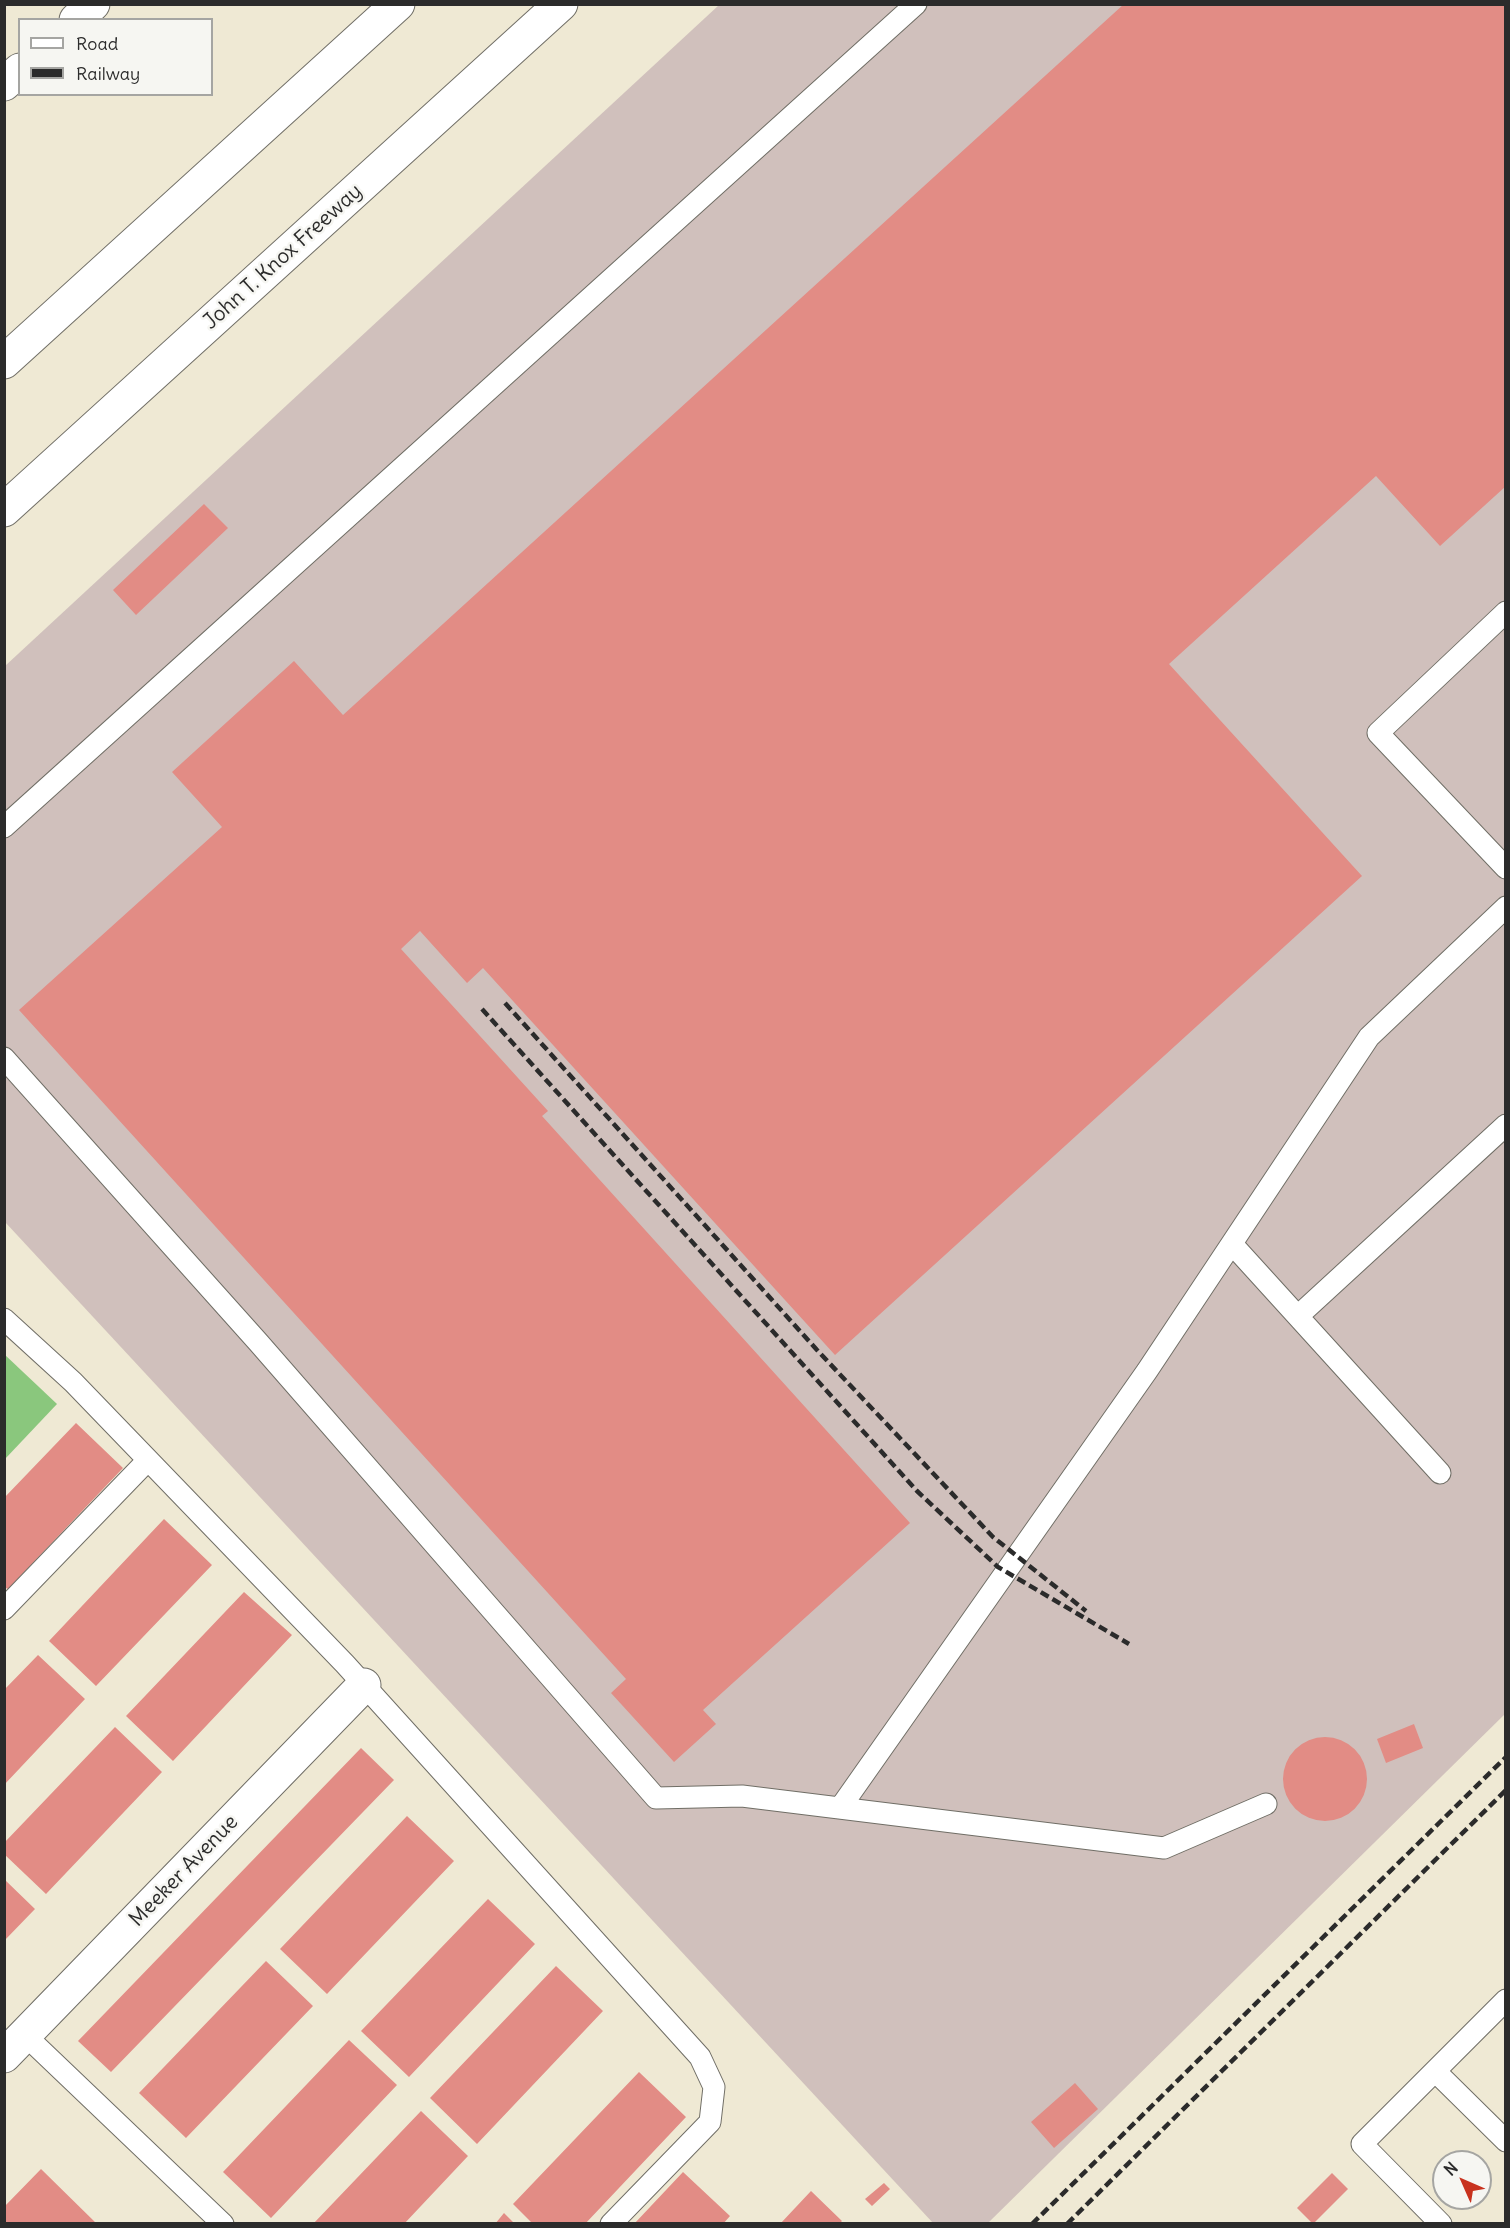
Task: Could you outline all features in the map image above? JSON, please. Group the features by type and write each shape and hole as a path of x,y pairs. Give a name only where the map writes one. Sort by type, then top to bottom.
{"main road":[{"path":"78,18 93,4"},
{"path":"4,362 398,4"},
{"name":"John T. Knox Freeway","path":"4,510 561,4"},
{"path":"4,84 18,72"},
{"name":"Meeker Avenue","path":"15,2046 364,1685"}],"lane":[{"path":"4,827 916,4"},
{"path":"1506,612 1378,733 1506,868"},
{"path":"840,1808 1147,1371 1369,1037 1506,907"},
{"path":"1369,1037 1506,927"},
{"path":"4,1058 273,1360 656,1798 741,1796 1164,1848 1266,1804"},
{"path":"1298,1316 1506,1125"},
{"path":"1232,1244 1440,1473"},
{"path":"4,1319 73,1382 364,1685 700,2056 714,2087 710,2122 611,2223"},
{"path":"4,1609 148,1460"},
{"path":"1441,2223 1362,2144 1506,2000"},
{"path":"15,2046 223,2223"},
{"path":"1435,2071 1506,2141"}],"shaded area":[{"path":"719,5 1505,5 1505,1714 988,2223 933,2223 5,1222 5,666"}],"green space":[{"path":"4,1354 57,1404 5,1459 4,1459"}],"building":[{"path":"1124,4 1506,4 1506,486 1440,546 1376,476 1169,664 1362,876 835,1355 483,968 467,983 420,931 401,949 548,1111 542,1116 910,1523 703,1710 716,1724 674,1762 611,1693 626,1679 19,1010 222,827 172,772 294,661 343,715"},
{"path":"204,504 228,528 136,615 113,590"},
{"path":"76,1423 123,1468 8,1589 4,1587 4,1498"},
{"path":"164,1519 212,1565 96,1686 49,1641"},
{"path":"244,1592 292,1635 173,1761 126,1716"},
{"path":"38,1655 85,1699 4,1785 4,1690"},
{"path":"1414,1724 1423,1748 1386,1763 1377,1739"},
{"path":"115,1727 162,1772 46,1894 4,1854 4,1843"},
{"path":"1325,1737 1341,1740 1355,1749 1364,1763 1367,1779 1364,1795 1355,1809 1341,1818 1325,1821 1309,1818 1295,1809 1286,1795 1283,1779 1286,1763 1295,1749 1309,1740"},
{"path":"361,1748 394,1780 111,2072 78,2041"},
{"path":"407,1816 454,1861 327,1994 280,1949"},
{"path":"4,1879 35,1909 4,1941"},
{"path":"488,1899 535,1944 409,2077 361,2031"},
{"path":"266,1961 313,2006 186,2138 139,2093"},
{"path":"556,1966 603,2011 477,2144 430,2098"},
{"path":"349,2040 397,2085 271,2218 223,2172"},
{"path":"639,2072 686,2117 585,2224 533,2224 513,2204"},
{"path":"1075,2083 1098,2109 1054,2148 1031,2122"},
{"path":"421,2111 468,2156 404,2224 313,2224"},
{"path":"41,2169 97,2224 4,2224 4,2207"},
{"path":"683,2172 730,2216 723,2224 634,2224"},
{"path":"1332,2173 1348,2189 1313,2224 1297,2208"},
{"path":"884,2183 890,2189 872,2206 865,2199"},
{"path":"811,2191 842,2221 839,2224 780,2224"},
{"path":"504,2213 515,2224 495,2224"}],"railway":[{"path":"505,1003 817,1350 993,1537 1086,1611"},
{"path":"482,1009 917,1491 998,1567 1129,1644"},
{"path":"1032,2224 1506,1757"},
{"path":"1067,2224 1506,1790"}]}
